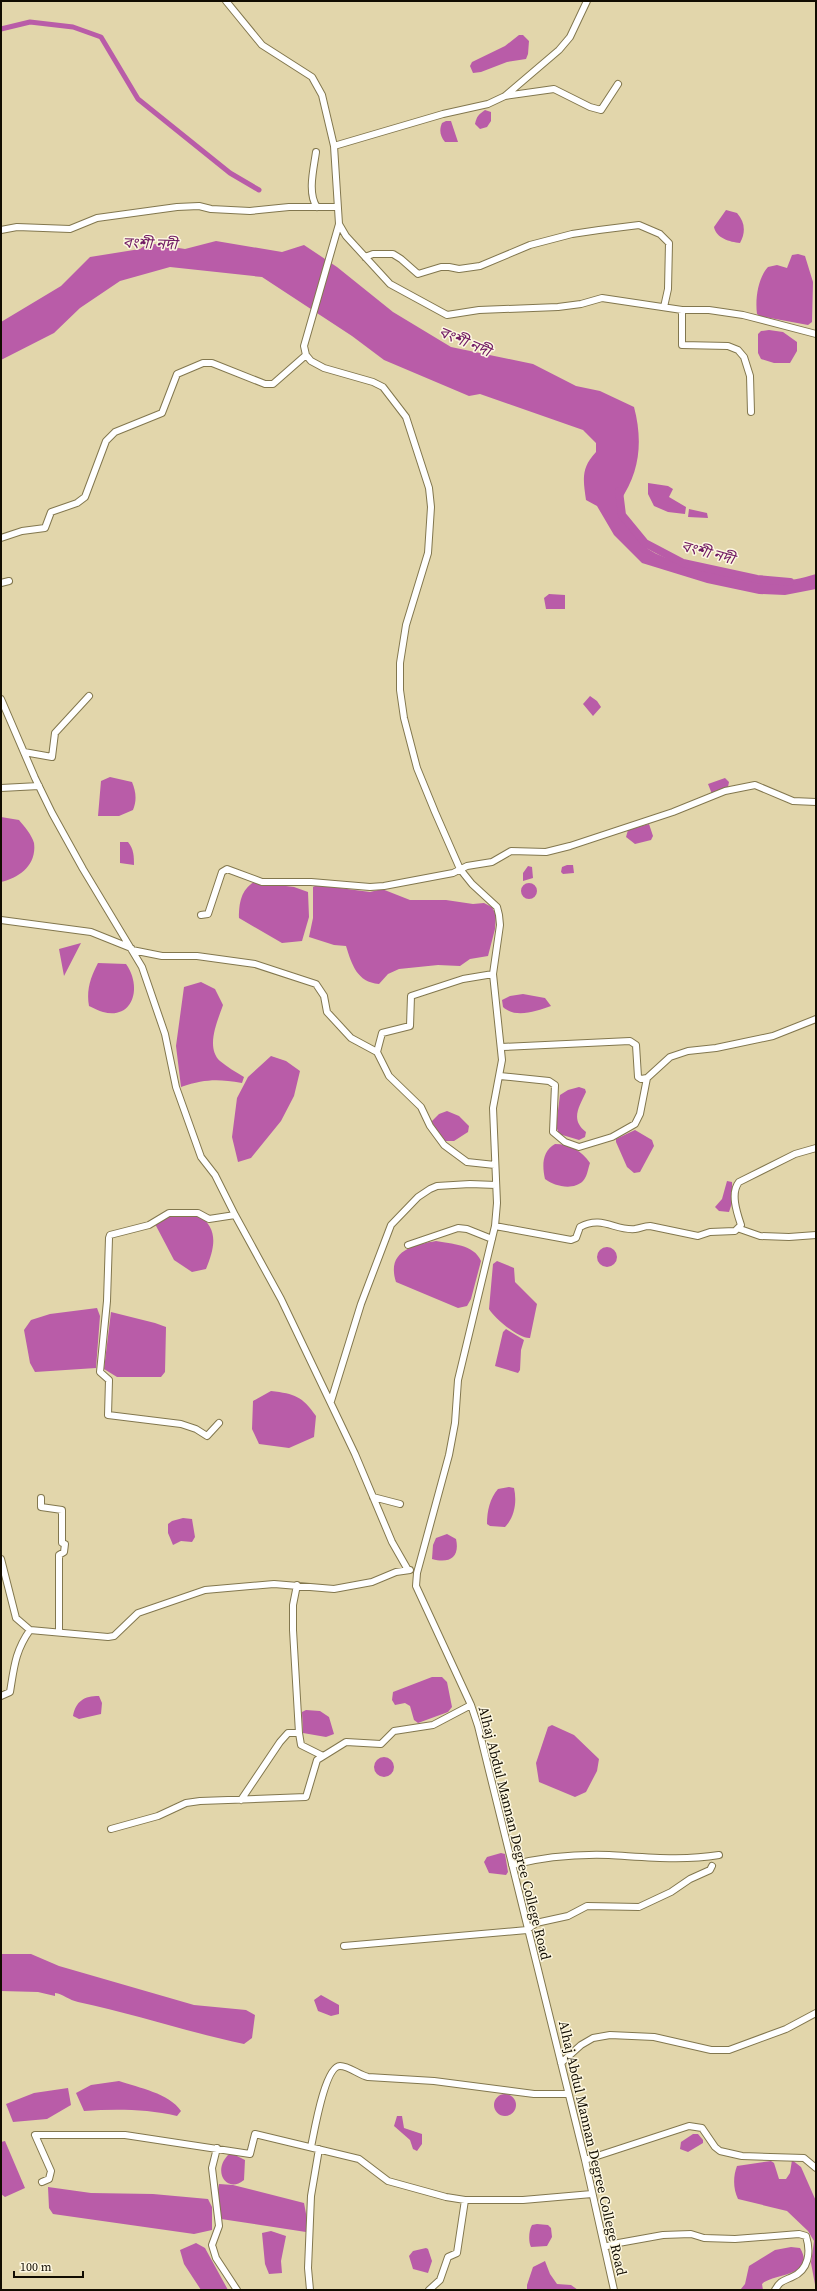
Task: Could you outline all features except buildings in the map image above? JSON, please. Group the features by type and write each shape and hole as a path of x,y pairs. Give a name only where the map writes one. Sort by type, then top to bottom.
{"street":[{"path":"1,538 22,531 45,528 51,512 77,503 85,497 106,441 115,432 162,413 177,374 203,363 212,363 265,384 273,384 306,355 304,346 339,224 334,146 322,95 312,77 262,44 226,1"},
{"path":"334,146 443,114 488,104 505,96 559,50 570,37 586,1"},
{"path":"505,96 554,89 601,110 618,84"},
{"path":"316,152 313,187 314,202 317,207"},
{"path":"1,230 17,227 70,228 97,218 171,207 199,206 211,209 250,211 337,207"},
{"path":"339,224 346,236 364,258 390,284 447,315 479,310 558,307 581,304 602,298 682,310 709,310 743,315 816,334"},
{"path":"364,258 373,254 393,254 401,259 413,272 423,274 441,267 449,266 460,270 480,266 517,250 564,236 639,225 660,234 669,243 668,289 664,307"},
{"path":"682,310 682,346 728,346 738,350 744,357 750,376 751,412"},
{"name":"Alhaj Abdul Mannan Degree College Road","path":"306,355 311,361 324,368 373,382 383,387 406,417 416,443 429,488 431,507 428,553 406,625 400,663 400,690 404,718 417,768 460,869 472,884 497,907 500,924 493,974 502,1046 500,1076 493,1108 496,1185 495,1226 458,1380 455,1424 449,1455 417,1573 416,1586 422,1603 471,1705 478,1726 585,2160 614,2290"},
{"path":"1,583 8,581"},
{"path":"24,752 52,758 55,733 88,696"},
{"path":"1,699 39,786 83,869 142,967 165,1034 176,1087 202,1157 215,1175 281,1299 331,1401 392,1542 408,1570"},
{"path":"201,915 208,914 222,872 227,868 262,882 311,882 370,887 401,884 492,862 511,851 546,852 570,846 673,812 724,791 754,785 793,801 816,802"},
{"path":"1,788 39,786"},
{"path":"1,920 91,932 131,949 162,956 197,956 255,964 302,979 320,988 327,1012 345,1032 377,1052 389,1076 421,1107 430,1126 444,1145 467,1162 495,1165"},
{"path":"377,1052 382,1033 410,1026 411,996 463,979 493,974"},
{"path":"500,1076 549,1081 555,1084 553,1132 565,1142 579,1147 612,1137 635,1124 640,1114 647,1078 670,1057 773,1036 816,1019"},
{"path":"502,1046 630,1041 636,1045 638,1077 647,1078"},
{"path":"740,1229 741,1225 736,1203 736,1186 739,1182 795,1154 816,1148"},
{"path":"331,1401 361,1304 391,1225 418,1197 430,1189 470,1184 496,1185"},
{"path":"219,1423 207,1436 196,1429 181,1424 108,1415 110,1394 109,1380 100,1372 107,1301 109,1238 110,1235 149,1225 169,1214 198,1213 209,1219 235,1215"},
{"path":"495,1226 571,1240 576,1238 580,1227 596,1222 636,1229 643,1226 650,1226 698,1236 710,1232 721,1233 740,1229 760,1236 789,1237 816,1234"},
{"path":"408,1245 458,1228 467,1228 492,1239"},
{"path":"373,1497 400,1504"},
{"path":"41,1498 41,1507 62,1510 62,1543 65,1544 64,1552 59,1555 59,1632"},
{"path":"1,1559 16,1618 30,1630 108,1638 114,1636 138,1613 205,1590 274,1584 334,1589 372,1582 396,1572 408,1570 417,1573"},
{"path":"296,1585 293,1605 293,1630 298,1733 301,1745 323,1756"},
{"path":"1,1696 10,1692 15,1659 20,1643 30,1630"},
{"path":"111,1829 158,1816 186,1803 306,1797 313,1768 323,1756 346,1742 381,1744 394,1731 433,1725 471,1705"},
{"path":"241,1800 280,1742 288,1733 298,1733"},
{"path":"512,1865 568,1857 608,1855 676,1859 719,1855"},
{"path":"344,1946 528,1930 536,1923 568,1916 587,1906 640,1907 671,1892 690,1879 710,1870 712,1866"},
{"path":"561,2063 581,2045 593,2038 610,2034 649,2036 711,2050 728,2050 786,2029 816,2013"},
{"path":"311,2147 326,2082 332,2070 336,2067 342,2066 360,2076 368,2077 434,2081 534,2094 568,2094"},
{"path":"585,2160 689,2126 702,2128 715,2148 720,2151 742,2156 804,2158 816,2168"},
{"path":"42,2182 49,2179 51,2171 35,2136 125,2135 250,2154 255,2134 359,2159 388,2181 465,2200 523,2200 592,2194"},
{"path":"218,2148 212,2168 219,2226 212,2245 216,2258 237,2290"},
{"path":"310,2290 308,2268 311,2196 319,2149"},
{"path":"429,2290 444,2272 448,2257 457,2253 465,2200"},
{"path":"605,2247 642,2238 679,2234 724,2240 799,2234 806,2236 810,2248 806,2264 792,2277 782,2280 775,2290"}],"shaded area":[{"path":"519,35 523,35 529,41 526,59 507,62 481,72 473,73 470,66 472,62 505,46"},
{"path":"485,110 491,112 491,121 487,127 480,129 475,124 476,119"},
{"path":"451,121 458,142 445,142 442,137 440,133 441,126 442,123"},
{"path":"726,210 737,213 742,220 744,231 740,243 724,239 715,231 714,227"},
{"path":"216,241 282,252 304,245 337,267 393,312 451,347 533,364 576,386 600,391 634,407 637,420 639,444 638,456 632,479 620,501 630,526 647,548 687,565 742,578 768,581 786,581 816,574 816,589 785,595 759,594 707,583 642,563 614,535 597,506 586,500 584,474 588,463 596,452 596,443 583,430 480,394 469,396 384,360 352,336 262,277 170,267 120,281 80,308 54,333 1,360 1,322 61,286 90,257 140,249 148,243 185,249"},
{"path":"798,254 805,256 813,282 812,322 808,325 760,316 757,314 757,295 762,277 768,267 777,265 787,268 792,255"},
{"path":"769,330 783,332 797,342 797,351 790,363 774,363 761,359 758,353 758,334 761,331"},
{"path":"648,483 668,486 673,489 669,497 686,507 685,514 668,512 654,506 648,494"},
{"path":"689,509 707,513 708,518 688,517"},
{"path":"549,594 565,595 565,609 546,609 544,598"},
{"path":"590,696 597,701 601,707 593,716 583,704"},
{"path":"110,777 132,782 136,796 133,810 119,816 98,816 101,781"},
{"path":"725,778 729,782 728,787 712,794 708,784"},
{"path":"1,817 19,820 32,837 34,851 30,864 20,874 1,882"},
{"path":"649,824 653,836 651,840 635,844 626,837 628,830"},
{"path":"120,842 128,842 130,845 133,853 134,865 120,863"},
{"path":"573,865 574,873 563,874 561,872 562,867"},
{"path":"528,866 532,867 533,878 523,881 523,873"},
{"path":"254,882 294,887 308,892 309,917 302,941 282,943 239,918 242,897 246,889"},
{"path":"526,883 532,883 537,888 535,897 532,899 526,899 521,894 521,888"},
{"path":"317,885 370,892 382,889 410,900 446,900 473,904 484,903 492,907 496,915 495,929 488,956 470,959 460,966 438,965 399,969 388,974 379,984 372,983 365,980 356,971 346,946 334,945 309,937 313,918 313,887"},
{"path":"81,943 64,976 59,949"},
{"path":"98,963 126,964 131,973 134,982 134,991 128,1006 122,1011 114,1013 103,1012 89,1006 88,994 90,983"},
{"path":"201,982 215,989 223,1005 214,1033 213,1048 220,1061 244,1077 242,1083 212,1080 181,1087 176,1046 184,987"},
{"path":"523,994 545,998 551,1006 526,1013 514,1013 503,1007 502,1000 510,996"},
{"path":"271,1056 286,1061 300,1071 294,1096 281,1121 251,1158 238,1162 232,1137 237,1098 248,1077"},
{"path":"579,1087 585,1089 586,1092 577,1113 577,1118 578,1123 586,1132 585,1137 579,1140 559,1134 556,1126 560,1095 568,1090"},
{"path":"447,1111 459,1116 469,1126 468,1132 454,1141 444,1141 431,1122 439,1114"},
{"path":"635,1130 652,1140 654,1146 640,1172 634,1173 627,1167 616,1139"},
{"path":"555,1144 566,1145 575,1149 590,1163 586,1177 579,1184 569,1187 553,1184 545,1179 543,1164 545,1155"},
{"path":"727,1181 732,1182 733,1200 729,1212 719,1211 715,1207 722,1199"},
{"path":"198,1214 205,1220 212,1232 213,1246 206,1269 192,1272 174,1260 154,1222 171,1215"},
{"path":"436,1241 468,1248 478,1255 481,1261 471,1299 467,1306 458,1308 396,1282 394,1272 395,1263 398,1256 411,1248"},
{"path":"607,1247 614,1250 617,1257 614,1264 607,1267 600,1264 597,1257 600,1250"},
{"path":"497,1261 514,1268 515,1282 537,1304 530,1338 514,1332 489,1309 493,1264"},
{"path":"97,1308 100,1316 96,1368 35,1372 30,1363 24,1330 31,1320 50,1314"},
{"path":"111,1312 166,1327 165,1372 161,1377 117,1377 104,1369"},
{"path":"506,1329 524,1340 521,1350 520,1370 518,1373 495,1366 503,1332"},
{"path":"271,1391 286,1393 297,1397 311,1409 316,1416 314,1437 289,1448 259,1444 252,1429 253,1401"},
{"path":"509,1487 514,1488 515,1498 511,1519 505,1527 490,1526 487,1524 488,1514 493,1496 498,1489"},
{"path":"183,1518 192,1519 195,1537 192,1542 181,1541 173,1545 168,1533 168,1524 172,1521"},
{"path":"447,1534 456,1539 457,1545 455,1555 449,1560 444,1561 432,1559 433,1545 436,1538"},
{"path":"432,1677 442,1677 447,1682 452,1707 448,1712 418,1723 414,1720 410,1706 405,1703 395,1705 392,1700 393,1692"},
{"path":"99,1696 102,1703 101,1714 79,1719 73,1716 76,1707 82,1700 89,1697"},
{"path":"306,1710 320,1711 329,1717 334,1734 326,1737 303,1733 302,1712"},
{"path":"552,1725 574,1735 599,1759 597,1771 586,1792 575,1797 539,1782 536,1763 548,1727"},
{"path":"384,1757 391,1760 394,1767 391,1774 384,1777 377,1774 374,1767 377,1760"},
{"path":"501,1853 505,1854 508,1872 506,1875 489,1873 484,1862 487,1857"},
{"path":"1,1954 31,1954 59,1966 194,2005 246,2010 255,2015 252,2038 244,2044 78,2002 55,1993 55,1996 38,1992 1,1991"},
{"path":"321,1995 339,2005 339,2014 331,2016 318,2011 314,2000"},
{"path":"119,2081 161,2095 176,2105 181,2111 177,2116 131,2110 84,2111 76,2093 91,2085"},
{"path":"68,2088 71,2105 47,2119 13,2122 6,2104 34,2093"},
{"path":"505,2094 513,2097 516,2105 513,2113 505,2116 497,2113 494,2105 497,2097"},
{"path":"397,2116 402,2116 404,2128 422,2134 422,2144 417,2151 413,2149 410,2140 394,2126"},
{"path":"693,2134 698,2134 703,2140 703,2143 688,2152 680,2149 681,2142"},
{"path":"5,2141 25,2188 5,2197 1,2194 1,2142"},
{"path":"233,2154 245,2160 244,2180 238,2184 227,2183 222,2174 221,2168 228,2155"},
{"path":"792,2160 801,2167 816,2201 816,2290 811,2263 814,2241 808,2231 787,2211 738,2199 734,2187 734,2178 737,2166 771,2161 774,2163 779,2179 786,2179 790,2173"},
{"path":"219,2184 233,2185 304,2203 307,2219 306,2232 221,2219 217,2194"},
{"path":"48,2187 91,2193 153,2194 208,2199 212,2207 212,2230 194,2234 53,2214 49,2208"},
{"path":"532,2225 548,2225 551,2228 552,2237 547,2246 531,2247 530,2245 530,2230"},
{"path":"271,2231 286,2236 281,2261 282,2273 269,2274 265,2264 262,2233"},
{"path":"196,2243 205,2248 228,2290 201,2290 184,2264 180,2250"},
{"path":"791,2247 800,2248 804,2257 803,2264 798,2269 792,2273 767,2280 762,2284 763,2290 737,2290 741,2289 745,2284 749,2266 775,2250"},
{"path":"426,2248 428,2249 432,2261 428,2273 413,2269 409,2256 413,2251"},
{"path":"545,2261 550,2274 557,2284 571,2285 578,2290 527,2290 527,2285 533,2267"}],"waterway":[{"path":"1,29 30,22 73,27 101,37 138,99 230,173 259,190"},
{"name":"বংশী নদী","path":"619,491 622,515 645,543 683,563 757,579 790,582"}]}
